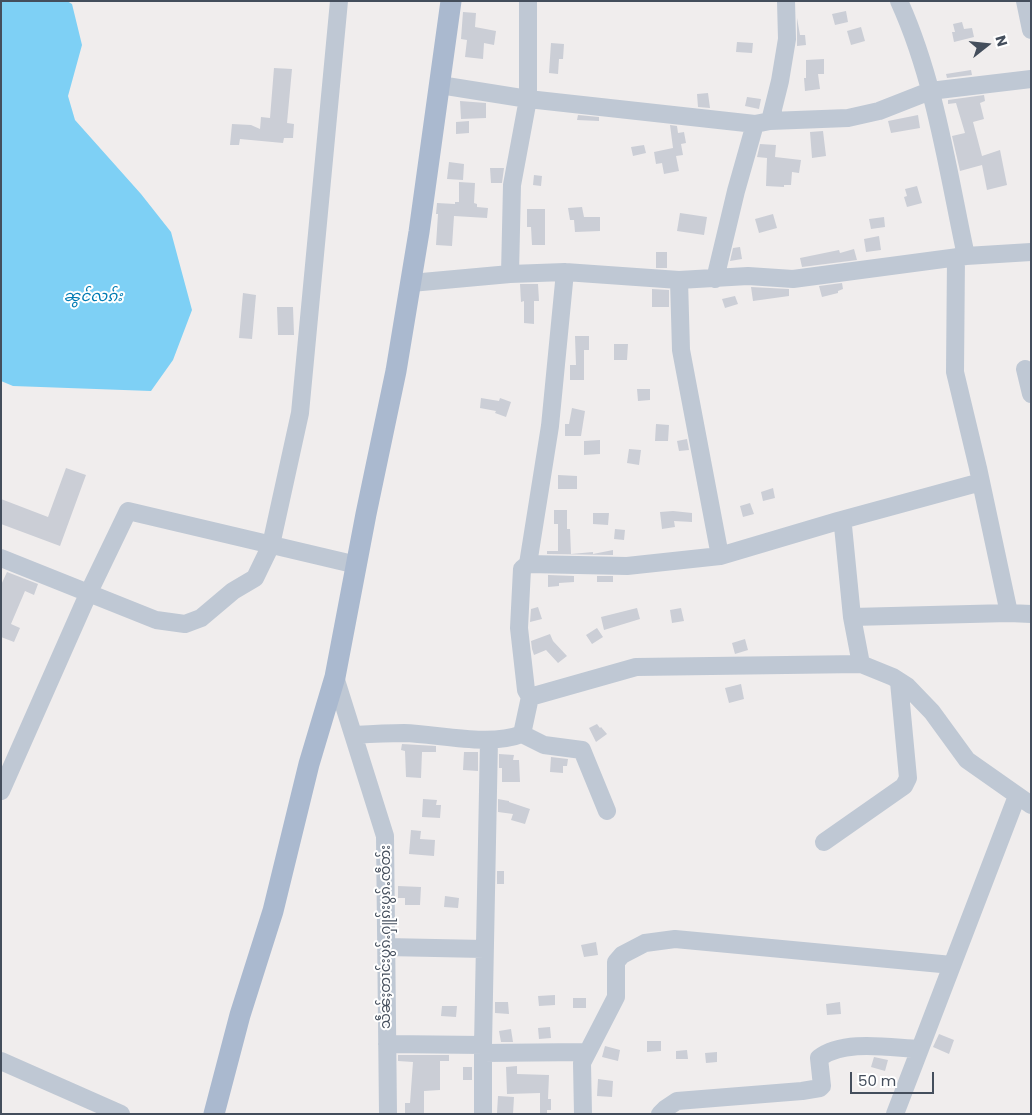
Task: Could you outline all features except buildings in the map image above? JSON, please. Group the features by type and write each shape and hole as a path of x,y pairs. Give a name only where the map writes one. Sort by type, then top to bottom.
{"main road":[{"path":"214,1114 240,1015 273,911 309,764 335,678 396,370 411,283 451,1"}],"street":[{"path":"1,558 156,620 185,624 202,618 233,591 256,578 271,545 300,412 339,1"},
{"path":"510,274 512,185 528,98 528,1"},
{"path":"715,279 736,191 780,81 787,39 786,1"},
{"path":"900,1 930,90 961,257 955,372 1009,613"},
{"path":"1025,1 1031,30"},
{"path":"440,85 528,98 763,123 848,118 879,111 930,90 1031,79"},
{"path":"411,283 510,274 565,272 678,280 748,276 793,279 961,257 1031,252"},
{"path":"528,564 550,426 565,272"},
{"path":"678,280 681,350 720,556"},
{"path":"1025,369 1031,394"},
{"path":"522,734 530,697 526,690 519,628 522,569 528,564 627,566 720,556 981,482"},
{"path":"1,790 89,592 128,512 357,565"},
{"path":"838,521 843,526 852,617 861,664"},
{"path":"852,617 1031,614"},
{"path":"530,697 636,667 861,664 893,677 907,686 932,712 967,760 1024,800 952,965 895,1114"},
{"name":"သဵၼ်ႈတၢင်းပွၵ်ႉႁူၵ်းပွၵ်ႉၸဵတ်း","path":"335,678 385,836 388,1114"},
{"path":"824,842 904,786 908,778 899,682"},
{"path":"354,735 403,733 489,740 511,738 522,734 544,745 582,750 607,811"},
{"path":"484,1114 484,949 489,740"},
{"path":"583,1114 582,1063 616,997 616,962 622,955 644,944 675,939 952,965"},
{"path":"386,947 484,949"},
{"path":"387,1044 586,1052"},
{"path":"660,1114 665,1108 677,1101 820,1088 822,1086 819,1058 850,1046 920,1049"},
{"path":"1,1061 110,1112"}],"water":[{"name":"ၼွင်လၵ်း","path":"1,1 67,1 72,4 82,45 68,96 75,120 141,194 171,232 192,310 173,360 151,391 13,386 1,381"}]}
